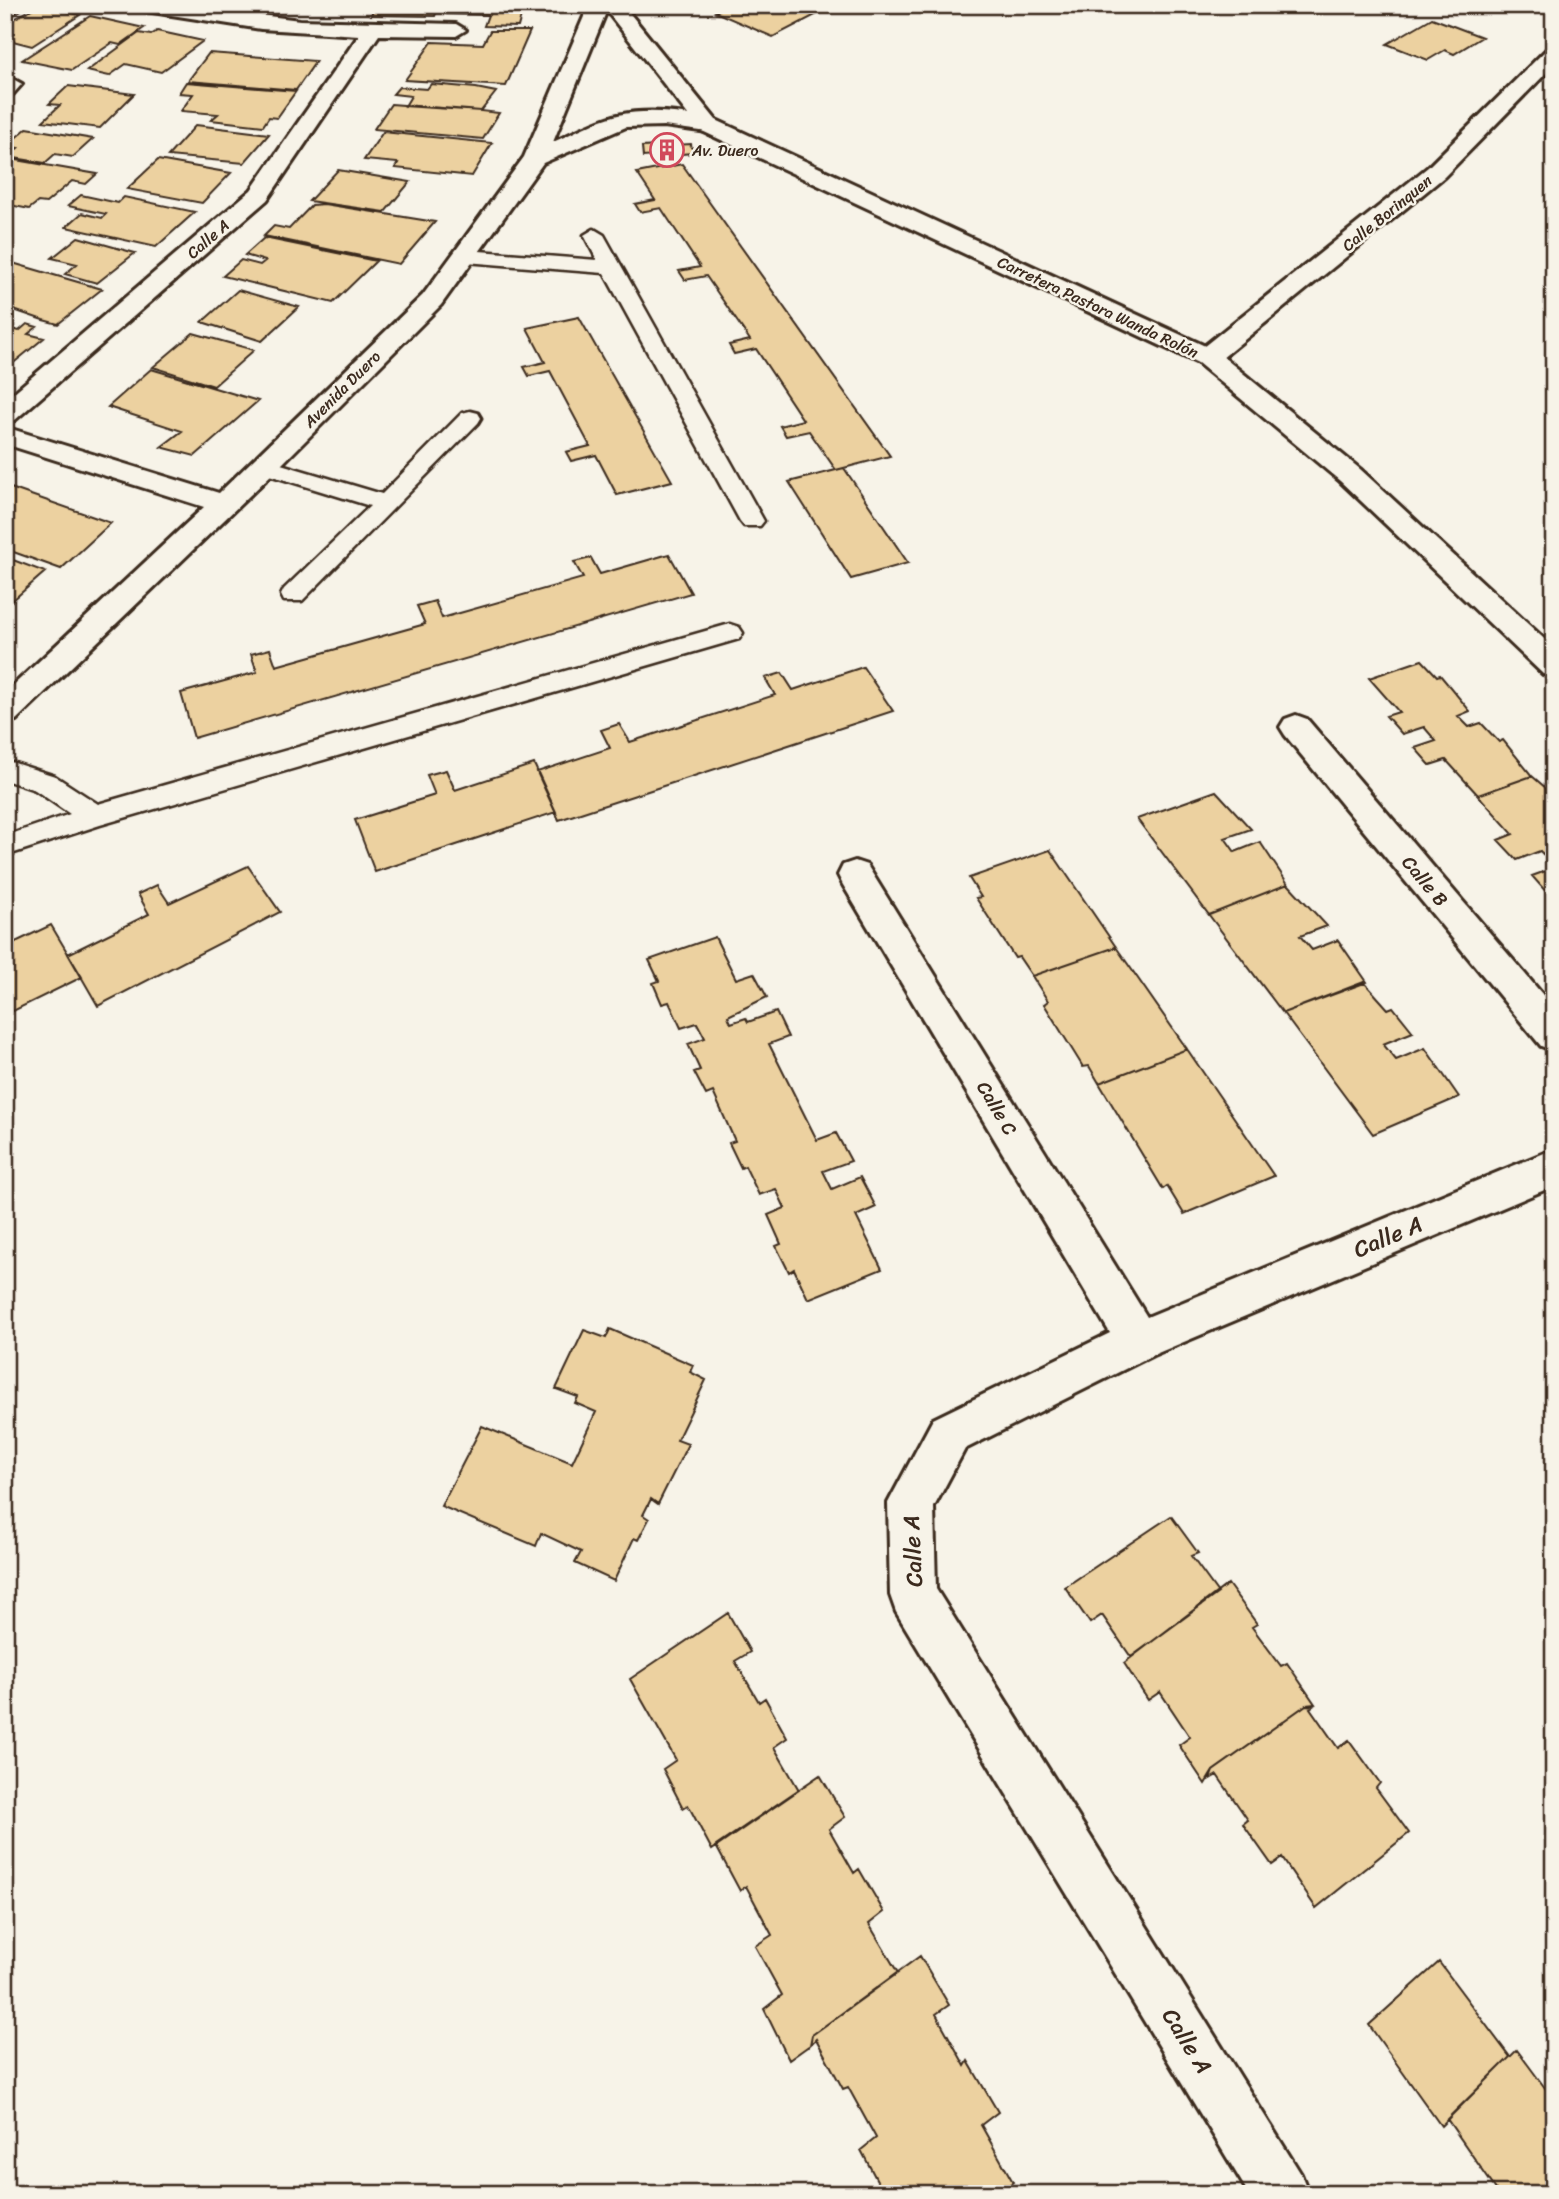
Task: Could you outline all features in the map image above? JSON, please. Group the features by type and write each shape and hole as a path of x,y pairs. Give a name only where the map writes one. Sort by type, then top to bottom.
{"street":[{"path":"146,5 204,19 373,29 456,30"},
{"name":"Avenida Duero","path":"5,712 224,505 432,300 535,158 599,5"},
{"name":"Carretera Pastora Wanda Rolón","path":"612,5 708,125 1207,357 1350,475 1554,666"},
{"name":"Calle A","path":"5,414 259,195 373,29"},
{"name":"Calle Borinquen","path":"1207,357 1436,172 1554,53"},
{"path":"535,158 622,121 664,119 708,125"},
{"path":"5,435 224,505"},
{"name":"Calle B","path":"1296,727 1554,1035"},
{"name":"Calle C","path":"855,875 1138,1341"},
{"name":"Calle A","path":"1281,2194 913,1595 911,1503 949,1434 1138,1341 1554,1167"}],"lane":[{"path":"594,235 752,521"},
{"path":"466,256 611,267"},
{"path":"293,595 470,418"},
{"path":"264,466 387,503"},
{"path":"8,846 94,816 730,633"},
{"path":"5,770 44,783 94,816"}],"building":[{"path":"5,5 30,5 5,19"},
{"path":"39,5 80,15 32,46 5,39 5,24"},
{"path":"308,5 360,5 358,9"},
{"path":"375,5 439,5 435,16 371,15"},
{"path":"450,5 524,5 518,27 484,26 488,15 447,14"},
{"path":"728,5 833,6 773,37 715,12"},
{"path":"90,16 144,28 120,45 112,43 72,70 22,60"},
{"path":"1432,18 1482,37 1454,54 1445,50 1428,60 1387,44"},
{"path":"157,31 203,41 161,72 126,64 109,76 87,71 139,33 151,35"},
{"path":"490,31 530,31 506,86 405,80 432,42 483,44"},
{"path":"209,53 316,61 296,90 188,81"},
{"path":"186,82 296,91 277,118 269,117 263,126 211,120 218,114 181,111 193,94 179,93"},
{"path":"431,84 496,92 481,111 405,106 411,96 393,94 399,87 427,89"},
{"path":"68,86 134,94 100,128 43,121 60,105 49,104"},
{"path":"391,104 499,113 483,139 374,129"},
{"path":"196,125 269,134 244,163 168,156"},
{"path":"27,128 93,139 73,157 55,154 45,163 8,157 18,148 6,146"},
{"path":"383,132 492,143 472,176 395,168 398,163 364,160"},
{"name":"Av. Duero","path":"691,144 693,153 643,157 642,147"},
{"path":"5,158 97,174 86,184 72,181 46,203 38,202 29,209 5,204"},
{"path":"158,160 231,173 202,203 127,189"},
{"path":"682,164 890,456 836,470 809,431 786,436 780,426 803,420 756,349 734,354 729,345 750,340 706,276 685,280 679,271 700,267 661,208 640,212 635,204 655,200 637,173"},
{"path":"338,170 410,182 385,212 309,201"},
{"path":"81,195 118,203 124,197 195,212 156,247 66,227 82,213 102,218 106,214 68,206"},
{"path":"324,204 435,222 399,264 264,236 274,226 289,229 312,205"},
{"path":"78,237 135,253 97,283 65,274 77,264 52,258"},
{"path":"264,238 376,261 333,303 223,276 241,260 260,265 265,261 245,255"},
{"path":"9,262 102,289 58,324 43,320 5,307 5,265"},
{"path":"238,290 299,307 262,341 202,322"},
{"path":"579,317 672,481 617,495 596,455 571,461 566,452 590,446 550,371 529,376 524,367 545,362 527,328"},
{"path":"27,324 37,327 28,334 44,338 5,370 5,327 19,331"},
{"path":"193,333 254,350 214,386 153,367"},
{"path":"151,369 258,401 195,456 161,447 182,431 108,407"},
{"path":"844,468 908,563 851,579 789,482"},
{"path":"5,486 111,523 61,569 5,549"},
{"path":"669,554 691,593 194,738 181,693 257,672 251,654 270,649 276,666 425,624 417,606 435,601 442,618 583,578 574,562 591,558 600,574"},
{"path":"5,557 45,572 5,607"},
{"path":"1422,660 1437,676 1440,675 1470,711 1458,716 1469,727 1481,723 1499,742 1503,740 1532,776 1478,795 1446,760 1430,765 1415,748 1436,741 1424,727 1402,734 1386,716 1399,712 1369,678"},
{"path":"863,667 893,711 559,820 537,772 610,748 601,730 619,724 630,742 775,695 765,678 782,673 793,690"},
{"path":"534,764 556,812 375,872 355,820 435,795 427,775 446,770 455,790"},
{"path":"1532,776 1554,795 1554,866 1540,851 1517,860 1498,840 1513,834 1478,795"},
{"path":"1216,791 1251,829 1225,838 1235,852 1260,842 1288,884 1209,915 1137,819"},
{"path":"1050,850 1116,947 1032,976 1019,957 1015,958 976,898 981,897 969,878"},
{"path":"248,866 280,912 98,1006 68,954 149,914 138,894 157,885 169,903"},
{"path":"1554,868 1554,892 1548,894 1532,876"},
{"path":"1288,884 1327,926 1300,936 1312,950 1338,940 1367,982 1283,1013 1209,915"},
{"path":"51,925 82,977 5,1015 5,947"},
{"path":"715,937 736,979 754,973 767,997 728,1016 731,1023 746,1018 748,1022 776,1012 788,1037 769,1044 817,1140 836,1133 851,1161 823,1171 832,1189 860,1177 876,1207 856,1216 882,1269 808,1299 794,1269 789,1272 776,1246 781,1244 768,1215 785,1208 776,1189 759,1195 745,1166 741,1168 729,1143 735,1141 713,1092 706,1095 694,1072 700,1070 688,1044 705,1038 697,1023 681,1028 669,1002 662,1004 653,983 659,981 649,960"},
{"path":"1116,947 1187,1049 1099,1083 1089,1066 1083,1067 1044,1004 1048,1001 1032,976"},
{"path":"1364,982 1388,1009 1393,1007 1413,1032 1383,1044 1396,1060 1425,1048 1459,1097 1373,1134 1283,1013"},
{"path":"1187,1049 1274,1176 1184,1214 1167,1186 1163,1189 1099,1083"},
{"path":"610,1329 693,1365 690,1372 706,1380 677,1440 688,1444 658,1504 651,1499 643,1515 649,1519 638,1540 634,1538 614,1581 575,1563 581,1552 541,1533 536,1546 441,1506 482,1426 572,1463 596,1412 575,1403 578,1397 556,1389 584,1330 606,1338"},
{"path":"1171,1516 1198,1553 1191,1556 1218,1593 1131,1657 1102,1615 1090,1623 1065,1587"},
{"path":"1228,1584 1257,1624 1252,1627 1281,1666 1287,1663 1315,1704 1306,1705 1213,1771 1205,1784 1179,1745 1190,1737 1160,1692 1148,1700 1124,1663"},
{"path":"728,1613 750,1652 735,1661 759,1702 765,1698 787,1738 774,1747 799,1790 712,1850 688,1805 683,1808 663,1769 676,1760 630,1679"},
{"path":"1306,1705 1313,1706 1310,1708 1338,1748 1349,1740 1380,1783 1376,1788 1409,1833 1316,1908 1282,1858 1272,1865 1243,1824 1248,1820 1217,1775 1210,1779 1213,1771"},
{"path":"820,1775 845,1817 829,1829 854,1873 859,1869 884,1912 869,1924 898,1973 812,2035 810,2045 789,2060 764,2009 782,1995 755,1946 772,1935 746,1886 740,1891 716,1846"},
{"path":"920,1956 949,2005 936,2014 965,2066 968,2061 998,2112 981,2125 1013,2182 998,2194 884,2194 861,2150 876,2138 848,2087 843,2089 816,2039 810,2045 812,2035"},
{"path":"1439,1962 1510,2057 1441,2126 1369,2025"},
{"path":"1517,2050 1554,2100 1554,2194 1499,2194 1447,2119"}],"place":[{"name":"Av. Duero","path":"667,150"}]}
